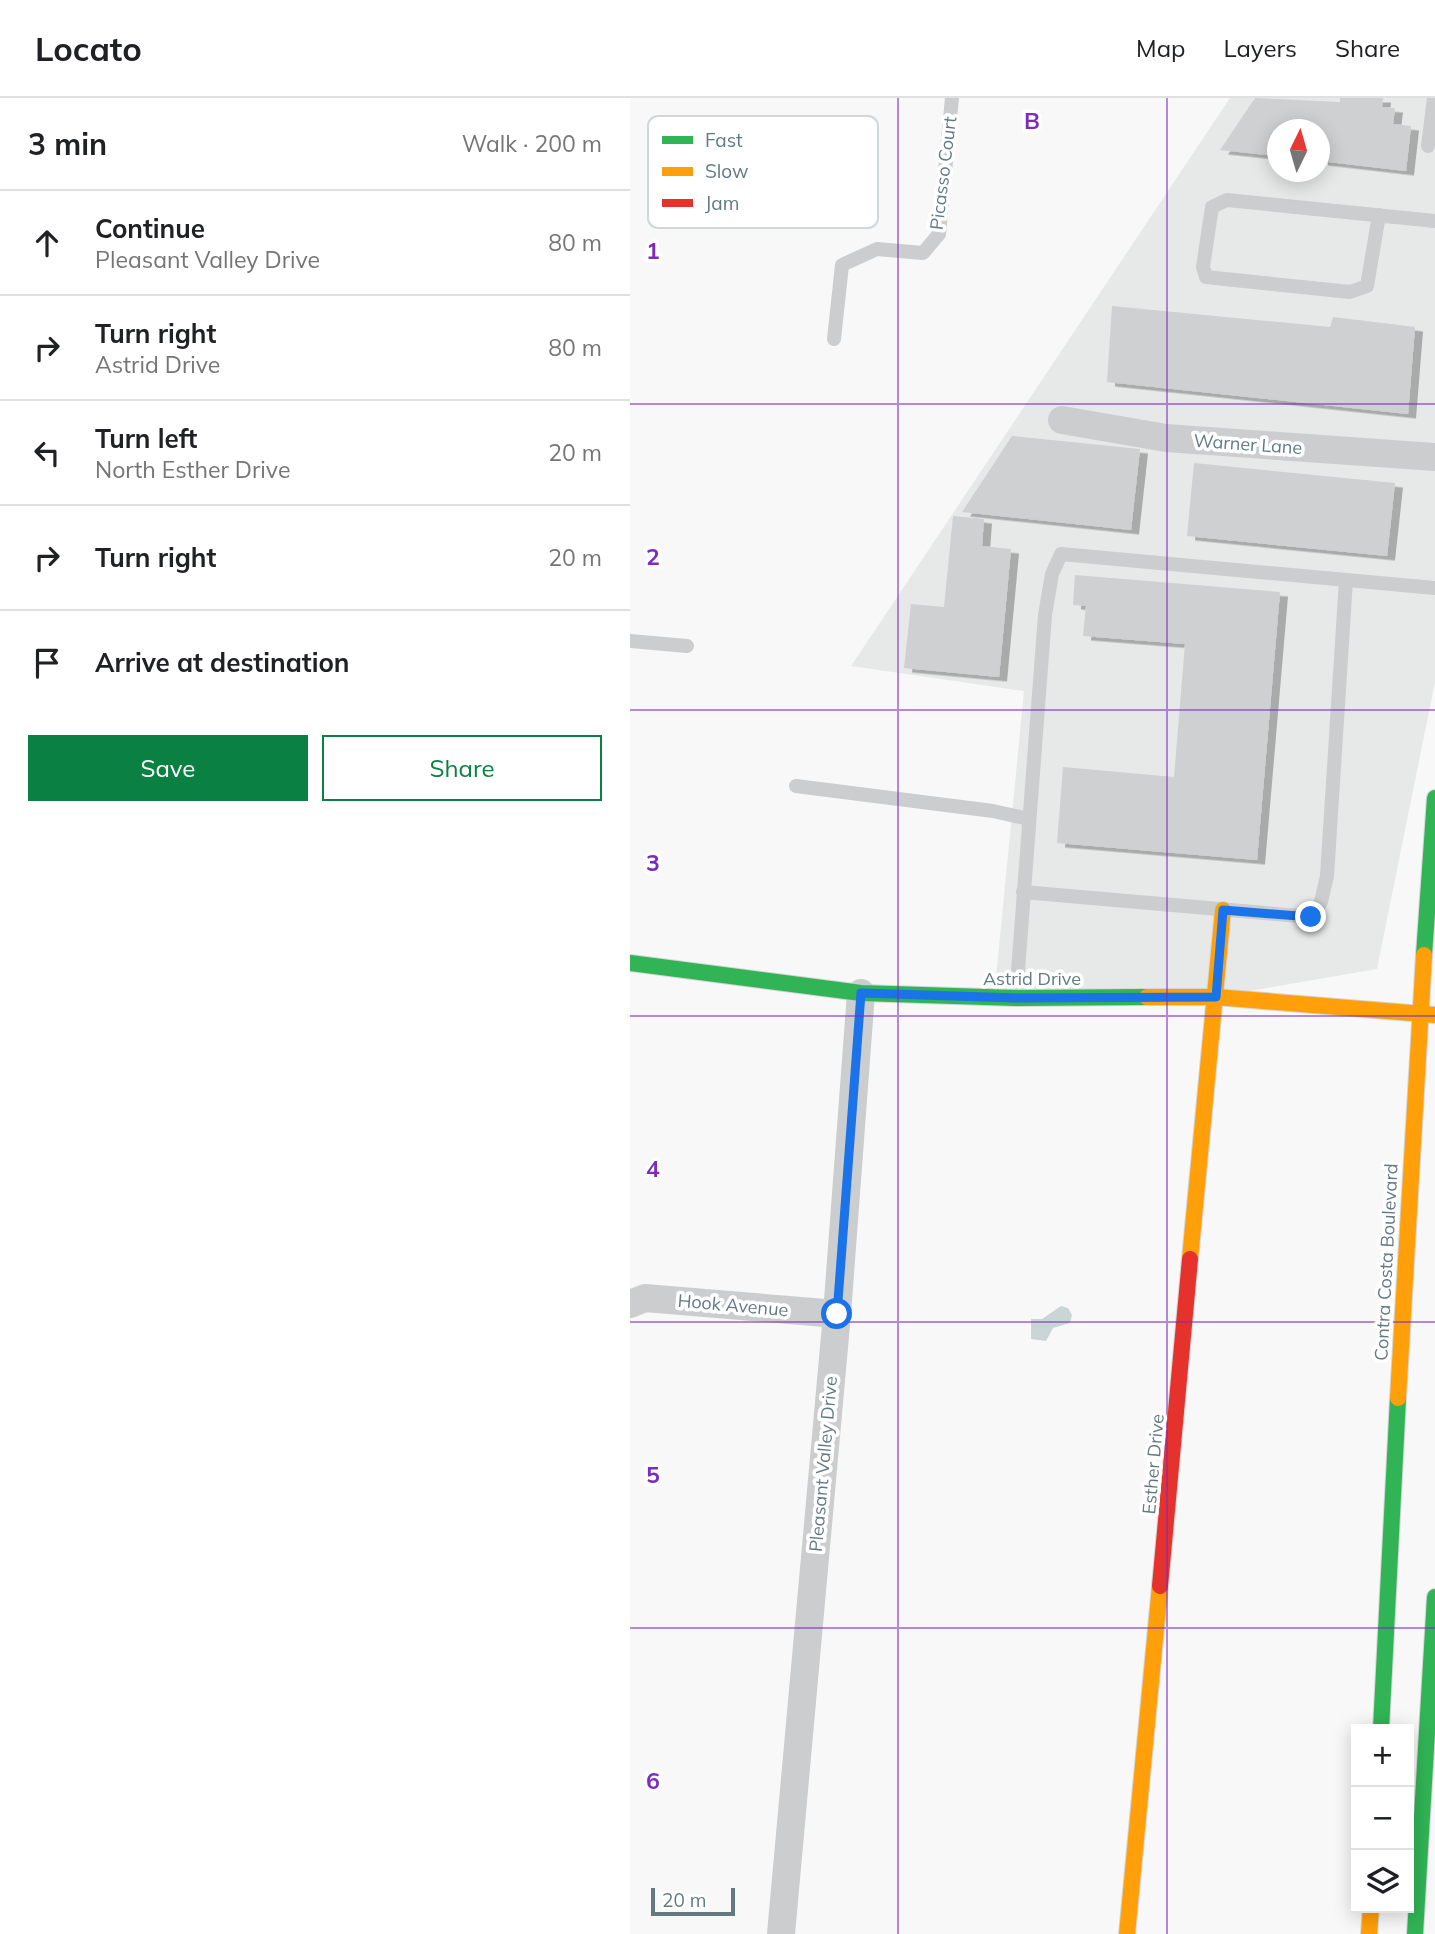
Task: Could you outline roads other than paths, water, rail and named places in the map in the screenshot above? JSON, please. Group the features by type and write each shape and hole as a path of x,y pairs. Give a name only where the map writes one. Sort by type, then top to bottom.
{"street":[{"name":"Warner Lane","path":"1062,420 1166,438 1435,457"},
{"name":"Contra Costa Boulevard","path":"1381,1724 1427,1014 1435,798"},
{"name":"Esther Drive","path":"1127,1934 1223,910"},
{"name":"Astrid Drive","path":"630,964 861,993 1016,998 1216,997 1427,1014"},
{"name":"Pleasant Valley Drive","path":"781,1934 837,1314 861,993"},
{"name":"Hook Avenue","path":"630,1304 645,1298 837,1314"},
{"path":"1415,1934 1435,1597"},
{"path":"1369,1934 1371,1913"}],"lane":[{"name":"Picasso Court","path":"834,340 842,265 877,249 923,253 939,234 953,98"},
{"path":"1428,146 1434,98"},
{"path":"1379,215 1367,286 1350,292 1206,277 1203,268 1213,206 1227,200 1379,215 1435,221"},
{"path":"1016,998 1045,615 1052,575 1061,554 1435,588"},
{"path":"1023,892 1311,917 1321,902 1326,876 1346,580"},
{"path":"630,641 687,646"},
{"path":"796,786 993,811 1028,819"}]}
